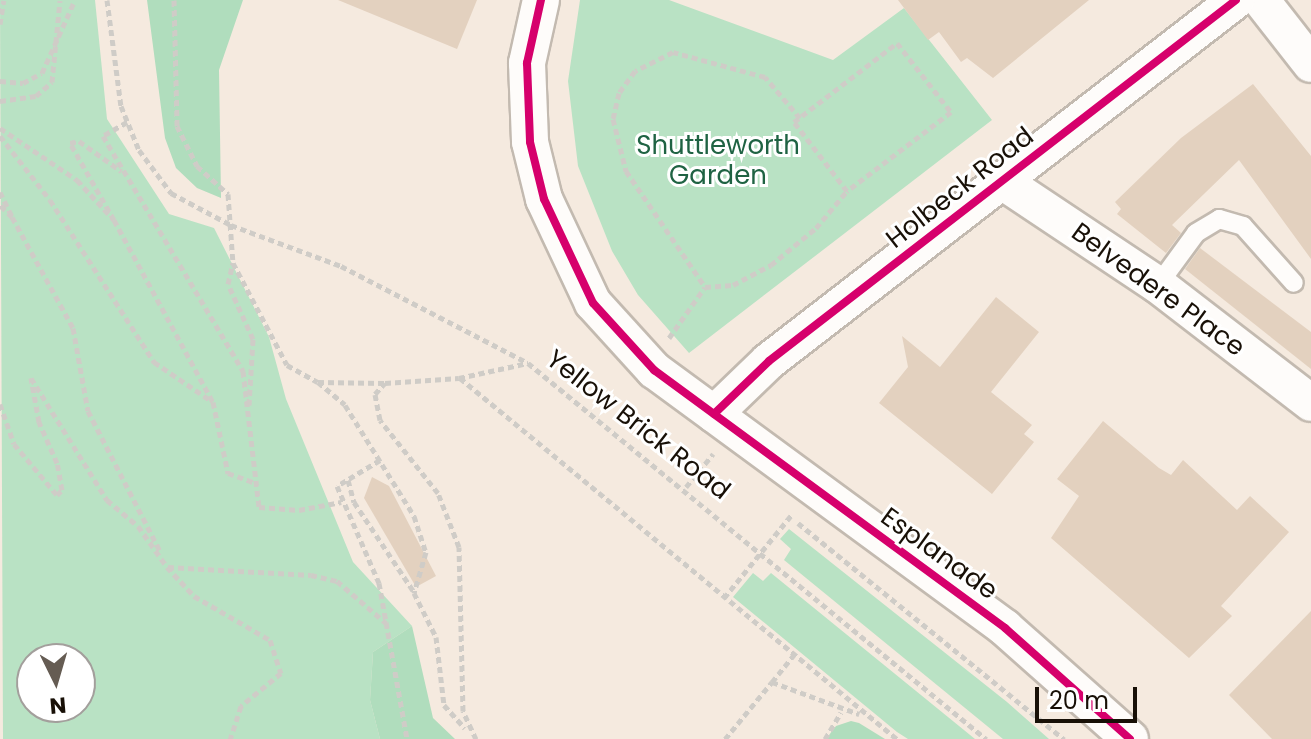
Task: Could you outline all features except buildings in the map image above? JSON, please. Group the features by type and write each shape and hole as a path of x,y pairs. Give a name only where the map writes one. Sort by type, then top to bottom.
{"street":[{"name":"Esplanade","path":"541,0 527,63 530,142 544,199 593,303 650,365 1005,628 1130,739"},
{"name":"Holbeck Road","path":"714,414 769,361 1236,0"},
{"path":"1261,0 1311,64"},
{"name":"Belvedere Place","path":"1002,181 1158,285 1311,403"}],"lane":[{"path":"1158,285 1196,233 1219,219 1243,226 1294,283"}],"path":[{"path":"0,24 4,0"},
{"path":"0,101 45,90 56,73 60,0"},
{"path":"0,81 32,80 57,51 75,0"},
{"path":"107,0 127,122 171,193 231,225 341,266 528,363"},
{"path":"174,0 177,126 197,166 228,194 233,263 228,284 253,339 248,414"},
{"path":"705,287 733,285 780,259 847,191 951,112 897,43 794,122 847,191"},
{"path":"705,287 626,171 614,128 619,93 649,60 690,53 768,79 800,118"},
{"path":"127,122 103,136 229,340 243,371 259,507 299,510 341,502"},
{"path":"0,128 77,180 114,220"},
{"path":"0,136 50,200 154,362 213,402"},
{"path":"124,174 79,141 70,143 213,402 228,473 256,483"},
{"path":"0,192 73,328 88,411 167,567"},
{"path":"0,205 12,217"},
{"path":"233,263 287,365 318,382 345,405 400,489 426,552 414,593"},
{"path":"650,365 705,287"},
{"path":"0,404 14,444 57,495 62,490 57,463 39,422 31,378 107,500 138,526 167,567 194,596 254,626 277,653 281,673 241,706 230,739"},
{"path":"459,378 794,655 862,715 897,739"},
{"path":"385,383 375,394 380,420 438,493 459,547 463,711 469,732"},
{"path":"380,460 337,486 341,502 379,583 407,739"},
{"path":"348,480 354,502 414,593 436,637 444,705 476,739"},
{"path":"724,598 814,488"},
{"path":"789,517 1064,739"},
{"path":"167,567 311,575 337,581 387,623"},
{"path":"725,739 794,655"},
{"path":"772,682 841,712 862,715"},
{"path":"825,739 841,712"}],"green space":[{"path":"0,0 95,0 107,119 169,214 214,228 269,337 286,399 353,562 412,626 373,652 370,700 380,739 3,739"},
{"path":"147,0 243,0 219,70 221,198 197,188 176,168 165,138"},
{"name":"Shuttleworth Garden","path":"580,0 669,0 833,60 904,8 992,120 689,353 638,295 612,251 578,166 568,81"},
{"path":"789,529 1049,739 1003,739 784,560 791,549 780,539"},
{"path":"753,573 763,581 771,573 975,739 908,739 897,732 733,597"},
{"path":"412,626 433,718 455,739 380,739 370,700 373,652"},
{"path":"851,721 885,739 826,739 836,726"}],"cycle path":[{"path":"541,0 527,63 530,142 544,199 593,303 654,370 1005,628 1130,739"},
{"path":"714,414 769,361 1236,0"}]}
